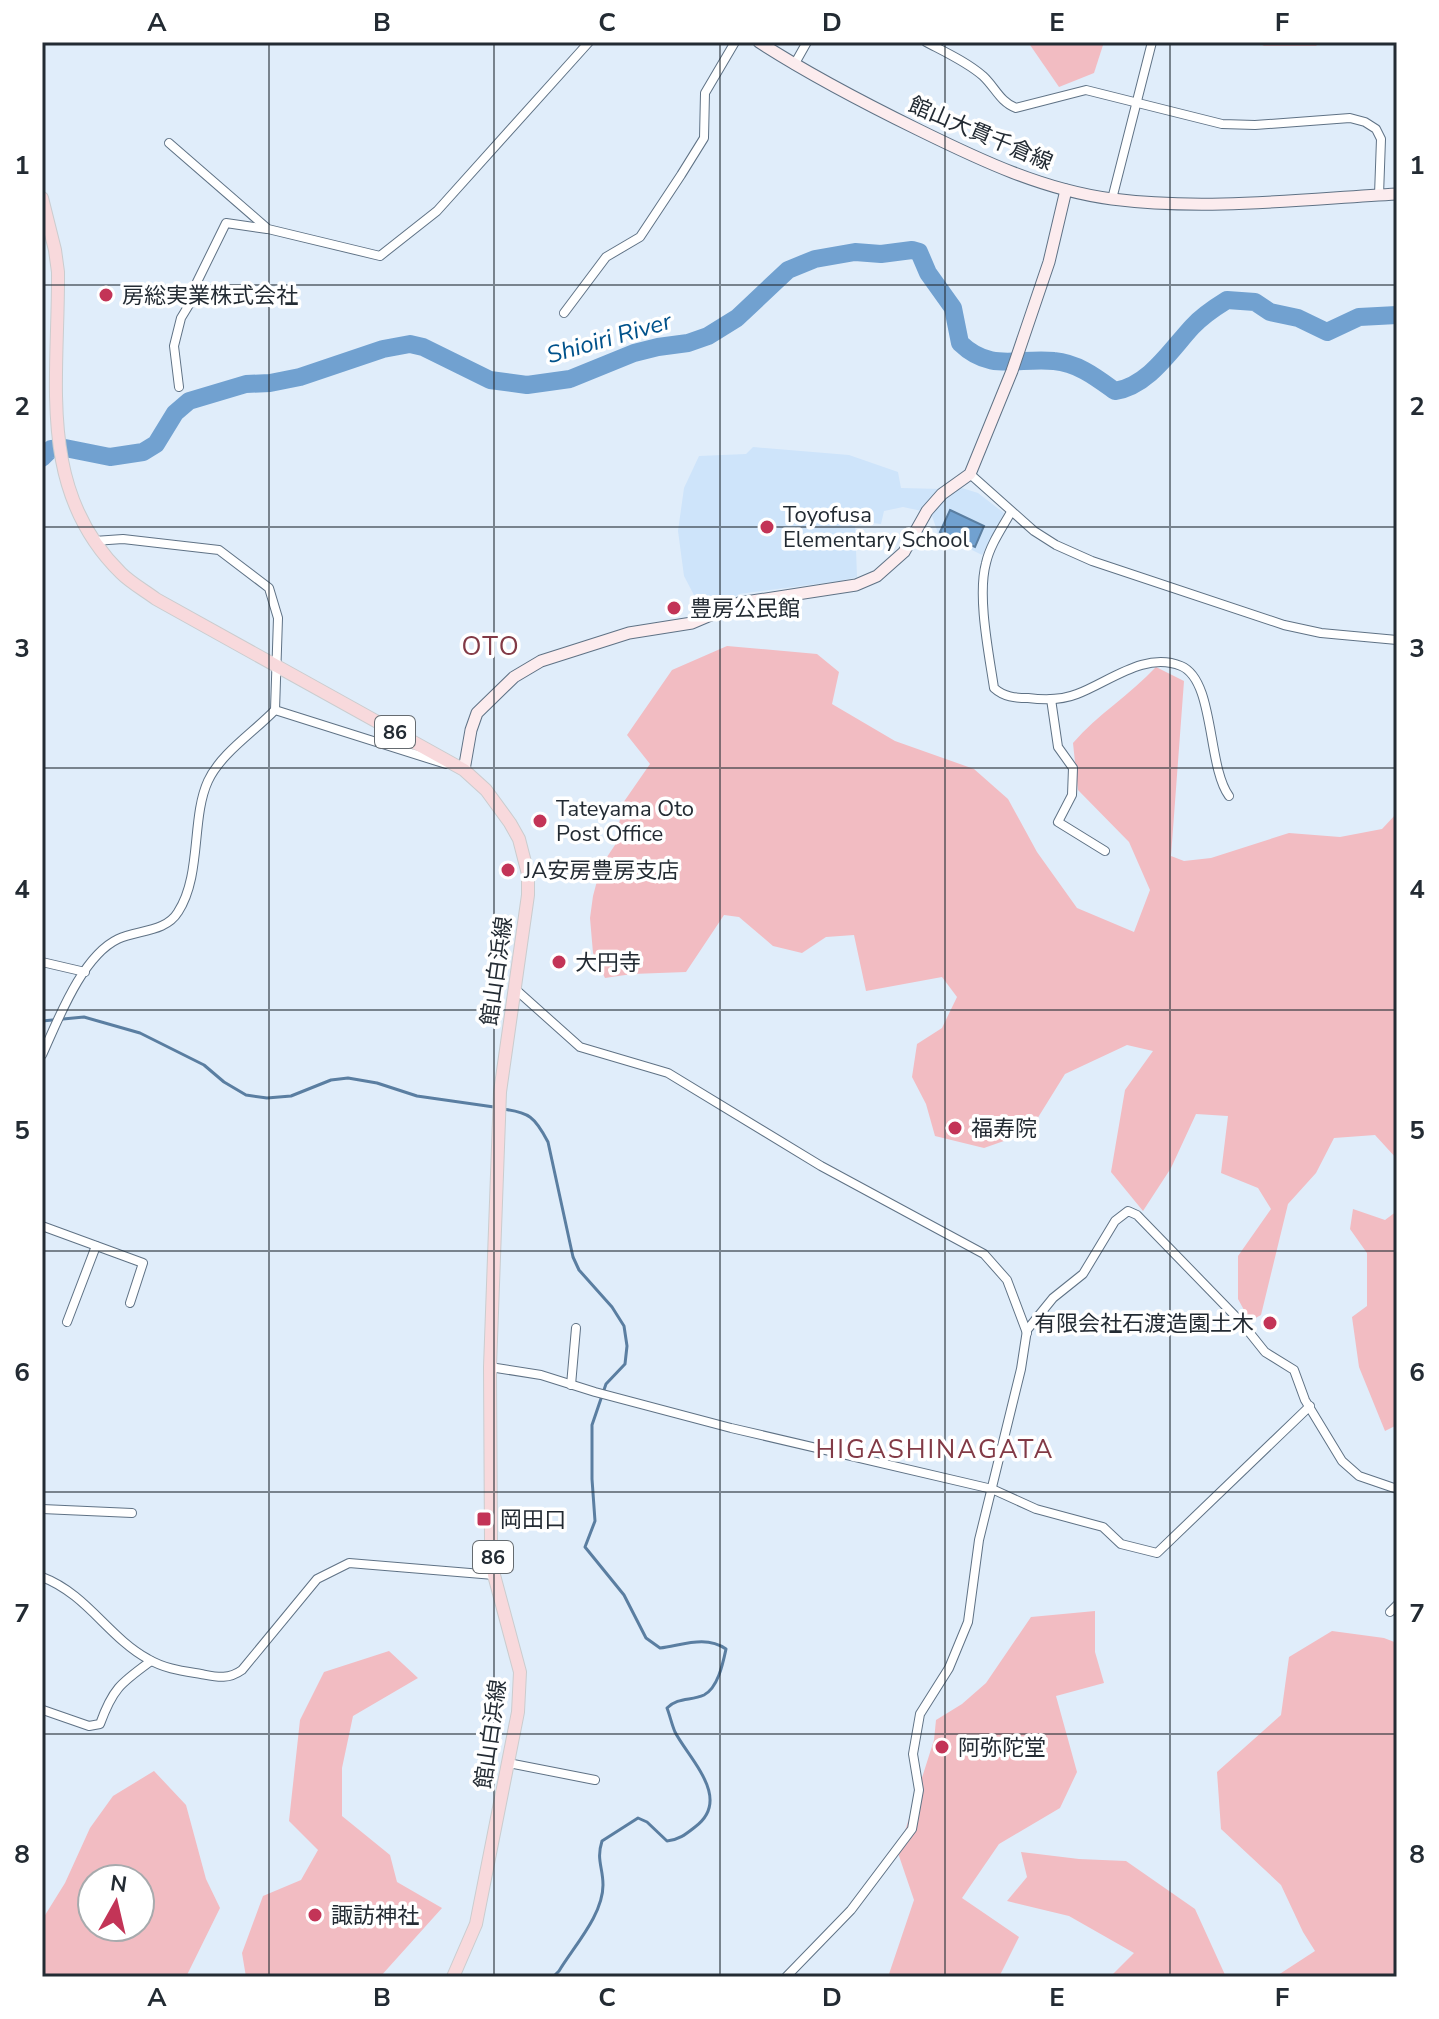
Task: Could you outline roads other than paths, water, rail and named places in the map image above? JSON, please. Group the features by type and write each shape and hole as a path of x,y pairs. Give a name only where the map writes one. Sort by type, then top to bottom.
{"main road":[{"name":"館山白浜線","path":"42,198 58,272 56,431 67,482 82,522 94,541 124,576 156,599 464,770 499,805 519,839 525,857 528,895 500,1092 490,1367 494,1575 520,1672 518,1712 476,1924 453,1977"}],"street":[{"path":"179,387 174,346 181,318 195,295 197,282 226,223 268,229 380,256 437,211 589,42"},
{"path":"564,313 606,257 640,237 681,175 704,138 705,93 735,42"},
{"name":"館山大貫千倉線","path":"759,42 838,90 976,158 1066,190 1148,202 1225,203 1397,194"},
{"path":"794,65 807,42"},
{"path":"926,42 983,76 1006,104 1016,108 1086,90 1222,124 1255,125 1350,118 1365,122 1376,129 1381,139 1379,195"},
{"path":"1112,199 1152,42"},
{"path":"169,143 268,229"},
{"path":"275,710 464,770 477,713 514,677 541,661 629,633 692,623 739,603 868,582 904,552 927,511 942,494 970,474 1012,371 1049,262 1066,190"},
{"path":"970,474 1011,512 1056,545 1092,561 1160,586 1301,629 1397,640"},
{"path":"1011,512 986,562 983,583 994,688 1010,697 1051,699 1076,695 1107,678 1147,663 1173,663 1186,668 1195,677 1207,712 1219,779 1229,796"},
{"path":"42,1055 63,1008 85,972 105,948 118,939 171,921 179,911 196,851 208,782 218,765 275,710 278,618 269,588 219,550 123,539 94,541"},
{"path":"1051,699 1058,747 1073,768 1072,795 1058,822 1105,851"},
{"path":"42,962 85,972"},
{"path":"514,988 580,1047 668,1073 821,1166 975,1248 992,1261 1007,1280 1028,1334"},
{"path":"786,1977 851,1910 912,1829 919,1790 913,1754 920,1714 949,1668 968,1622 979,1540 1027,1330 1053,1298 1083,1274 1115,1221 1128,1211 1137,1215 1241,1322 1265,1352 1294,1370 1310,1406 1342,1461 1359,1476 1397,1489"},
{"path":"42,1226 143,1263 130,1303"},
{"path":"67,1322 96,1246"},
{"path":"571,1385 576,1328"},
{"path":"490,1367 541,1375 611,1397 992,1489 1036,1509 1103,1527 1121,1544 1157,1553 1310,1406"},
{"path":"42,1509 132,1513"},
{"path":"42,1577 69,1590 127,1644 151,1661 172,1669 221,1678 237,1674 317,1579 349,1563 494,1575"},
{"path":"42,1711 89,1726 100,1724 110,1696 122,1682 151,1661"},
{"path":"508,1763 595,1780"}],"water":[{"path":"950,510 984,526 975,547 940,532"}],"waterway":[{"name":"Shioiri River","path":"42,458 51,449 65,448 110,457 143,452 156,444 175,413 189,401 246,384 300,377 383,349 410,344 423,347 490,380 527,385 570,379 634,353 708,336 737,318 788,270 815,259 855,252 919,252 928,273 953,308 960,343 971,352 994,361 1063,362 1087,372 1115,391 1127,388 1148,375 1196,323 1227,300 1255,302 1270,312 1298,318 1327,332 1359,317 1397,315"},
{"path":"42,1021 84,1017 140,1033 204,1065 246,1095 267,1098 291,1096 331,1080 348,1078 377,1083 417,1096 494,1107"},
{"path":"502,1109 530,1117 548,1142 573,1257 579,1270 612,1307 624,1326 627,1346 625,1364 606,1384 592,1425 595,1521 585,1547 624,1595 646,1638 660,1648 702,1642 726,1649 719,1675 709,1692 676,1702 667,1708 675,1732 698,1767 709,1792 710,1804 706,1816 689,1832 667,1841 647,1822 638,1818 602,1841 600,1859 603,1885 598,1908 587,1930 553,1977"}],"place":[{"name":"房総実業株式会社","path":"106,295"},
{"name":"Toyofusa Elementary School","path":"767,527"},
{"name":"豊房公民館","path":"674,608"},
{"name":"Tateyama Oto Post Office","path":"540,821"},
{"name":"JA安房豊房支店","path":"508,870"},
{"name":"大円寺","path":"559,962"},
{"name":"福寿院","path":"955,1128"},
{"name":"有限会社石渡造園土木","path":"1270,1323"},
{"name":"岡田口","path":"484,1519"},
{"name":"阿弥陀堂","path":"942,1747"},
{"name":"諏訪神社","path":"315,1915"}],"district":[{"name":"OTO","path":"491,646"},
{"name":"HIGASHINAGATA","path":"935,1449"}]}
